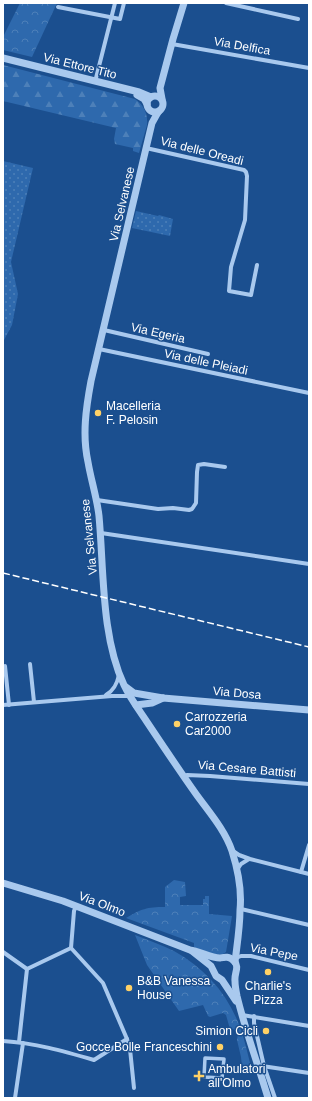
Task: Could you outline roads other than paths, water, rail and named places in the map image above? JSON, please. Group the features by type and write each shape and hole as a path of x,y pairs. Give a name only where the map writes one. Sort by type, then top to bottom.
{"street":[{"path":"95,82 115,3"},
{"path":"58,7 120,19 124,3"},
{"path":"156,97 160,88 171,44 184,3"},
{"path":"226,3 298,19"},
{"name":"Via Delfica","path":"171,44 309,68"},
{"name":"Via Ettore Tito","path":"3,58 95,82 137,95 144,99 148,107"},
{"name":"Via Ettore Tito","path":"3,61 156,97"},
{"path":"156,97 163,105 159,111 153,112 148,107 148,98 156,97"},
{"name":"Via Selvanese","path":"148,107 152,114 152,123"},
{"name":"Via Selvanese","path":"159,111 152,123 91,381 85,425 86,449 97,500 101,533 107,620 113,656 124,686 130,696 144,719 222,830 233,855 240,887 240,909 235,960"},
{"name":"Via delle Oreadi","path":"146,148 244,170 246,172 245,220 232,267 229,291 251,295 257,265"},
{"name":"Via Egeria","path":"104,330 208,354"},
{"name":"Via delle Pleiadi","path":"99,349 309,393"},
{"path":"97,500 158,509 172,508 189,510 192,509 196,503 198,465 204,464 225,467"},
{"path":"101,533 309,564"},
{"path":"30,664 34,702"},
{"path":"5,666 9,705"},
{"path":"104,696 112,691 116,686 119,673"},
{"name":"Via Dosa","path":"124,686 132,692 163,698 309,710"},
{"path":"136,705 142,698 149,695"},
{"path":"3,705 104,696 130,696"},
{"path":"136,705 152,703 163,698"},
{"path":"144,719 146,711 152,703"},
{"name":"Via Cesare Battisti","path":"184,777 187,775 210,776 309,784"},
{"path":"301,872 309,845"},
{"path":"233,855 309,874"},
{"path":"233,855 239,855 250,859"},
{"path":"237,870 241,864 250,859"},
{"name":"Via Olmo","path":"3,883 76,905 190,950 235,960 237,969 235,975 235,987 241,1011"},
{"path":"76,905 74,911 71,948 103,983 130,1049 134,1088"},
{"path":"240,909 309,925"},
{"name":"Via Selvanese","path":"222,957 231,950 239,921"},
{"path":"27,969 71,948"},
{"name":"Via Olmo","path":"190,950 213,969 216,976 229,988 241,1011 275,1098"},
{"path":"3,952 27,969"},
{"name":"Via Pepe","path":"235,960 241,956 251,956 309,970"},
{"path":"213,969 215,962 222,957"},
{"path":"16,1098 27,969"},
{"path":"222,980 229,980 235,975"},
{"path":"241,1011 254,1016 309,1026"},
{"name":"Via Olmo","path":"254,1016 268,1098"},
{"path":"3,1041 21,1042 55,1049 94,1060 127,1039"},
{"path":"205,1058 224,1059 222,1078 204,1077 205,1058"},
{"path":"262,1066 309,1073"}],"railway":[{"path":"3,573 309,647"}],"place":[{"name":"Macelleria F. Pelosin","path":"98,413"},
{"name":"Carrozzeria Car2000","path":"177,724"},
{"name":"Charlie's Pizza","path":"268,972"},
{"name":"B&B Vanessa House","path":"129,988"},
{"name":"Simion Cicli","path":"266,1031"},
{"name":"Gocce Bolle Franceschini","path":"220,1047"},
{"name":"Ambulatori all'Olmo","path":"199,1076"}]}
